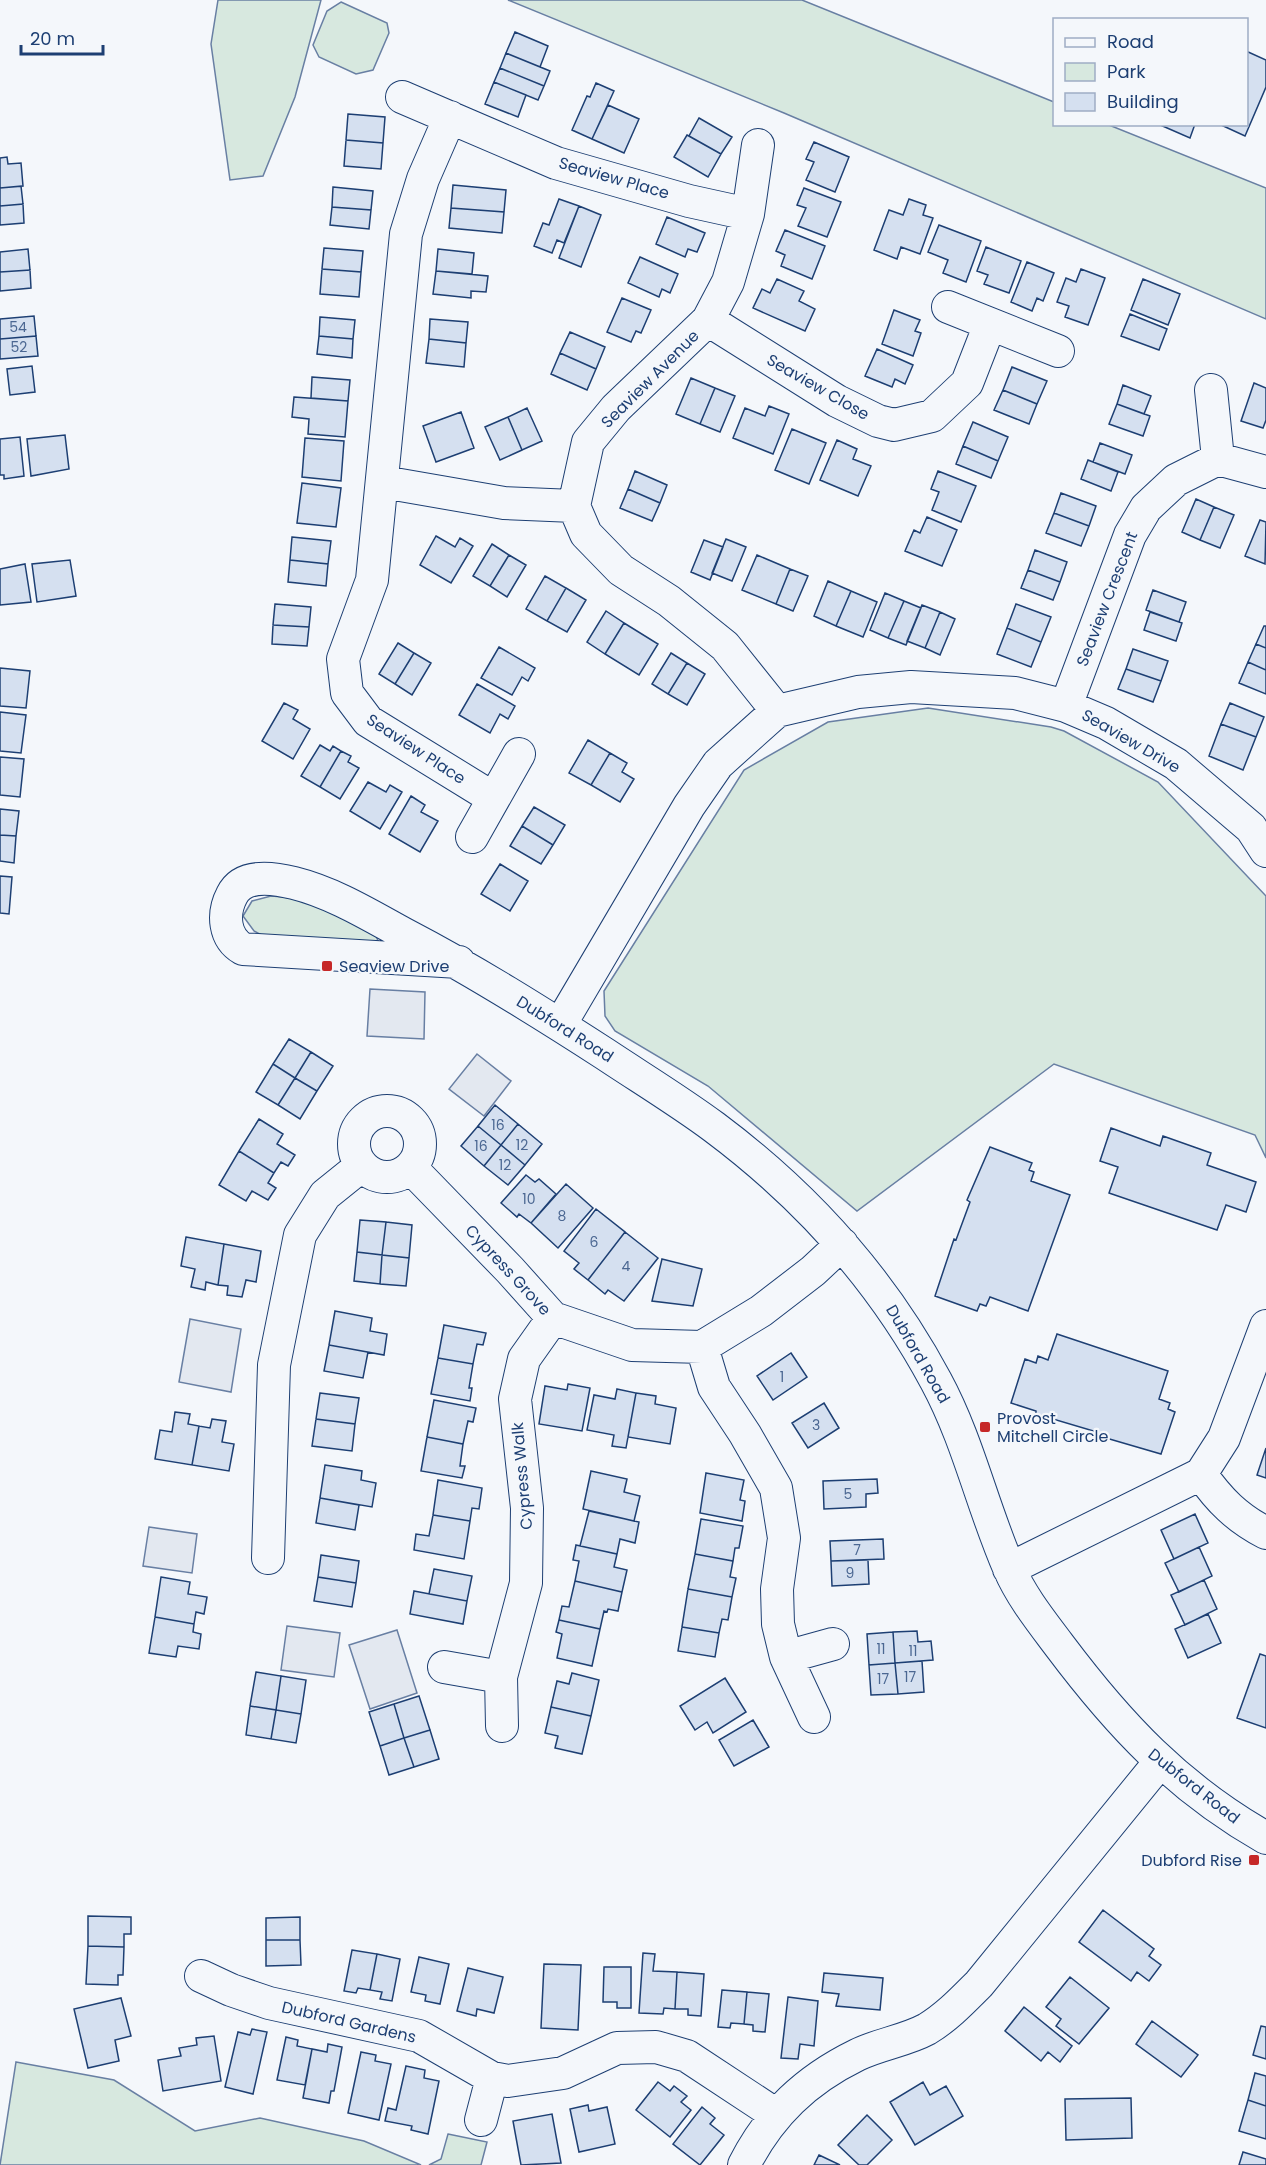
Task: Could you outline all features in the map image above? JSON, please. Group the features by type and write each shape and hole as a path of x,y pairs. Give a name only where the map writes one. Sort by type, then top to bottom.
{"street":[{"name":"Seaview Place","path":"402,98 556,163 689,201 748,214"},
{"name":"Seaview Place","path":"450,117 423,179 406,234 372,580 343,659 347,693 368,721 493,798"},
{"name":"Seaview Avenue","path":"574,506 588,442 616,408 708,320 728,282 748,214 758,145"},
{"path":"948,307 1058,351"},
{"name":"Seaview Close","path":"708,320 837,401 878,422 894,425 932,416 966,383 990,324"},
{"path":"1211,390 1218,459 1266,472"},
{"name":"Seaview Crescent","path":"1066,706 1130,535 1146,508 1176,480 1218,459"},
{"path":"383,482 504,503 574,506 586,534 621,570 669,601 725,646 777,711"},
{"name":"Seaview Drive","path":"560,1025 689,806 718,764 777,711 858,692 911,687 1016,693 1066,706 1106,723 1176,764 1251,828 1266,851"},
{"path":"472,837 519,754"},
{"name":"Dubford Road","path":"459,962 243,949 235,944 226,925 229,903 233,892 249,880 269,879 313,888 359,910 459,962 560,1025 715,1128 788,1190 842,1244 892,1307 936,1382 960,1432 1009,1569 1034,1611 1072,1663 1121,1723 1159,1762 1245,1826 1266,1838"},
{"path":"385,1111 402,1114 415,1126 420,1146 411,1168 391,1178 369,1173 361,1166 354,1149 356,1131 368,1116 385,1111"},
{"path":"268,1558 274,1365 300,1235 326,1195 361,1166"},
{"name":"Cypress Grove","path":"411,1168 553,1318 632,1345 702,1347"},
{"path":"814,1717 786,1658 778,1624 777,1589 784,1538 776,1488 746,1434 714,1387 702,1347 761,1311 813,1271 842,1244"},
{"name":"Cypress Walk","path":"502,1726 501,1677 526,1583 527,1508 515,1400 524,1359 553,1318"},
{"path":"1009,1569 1201,1474 1224,1438 1266,1326"},
{"path":"1201,1474 1220,1500 1243,1521 1266,1533"},
{"path":"786,1658 833,1644"},
{"path":"444,1667 501,1677"},
{"path":"744,2165 776,2114 806,2085 858,2054 926,2029 956,2007 980,1984 1159,1762"},
{"name":"Dubford Gardens","path":"201,1976 231,1990 269,2003 419,2036 492,2078 508,2081 564,2073 616,2048 656,2047 687,2056 776,2114"},
{"path":"481,2120 492,2078"}],"green space":[{"path":"218,0 321,0 295,97 263,176 230,180 211,44"},
{"path":"508,0 802,0 1053,102 1053,126 1111,126 1266,188 1266,319 784,113"},
{"path":"341,2 387,23 389,33 373,70 356,74 319,57 313,45 327,11"},
{"path":"928,708 1064,731 1158,782 1266,896 1266,1158 1255,1135 1054,1064 857,1211 708,1086 615,1031 605,1016 604,991 744,770 828,722"},
{"path":"271,896 300,900 326,909 376,936 379,943 265,937 254,931 243,916 252,901"},
{"path":"16,2062 114,2080 195,2131 260,2118 364,2141 421,2165 0,2165"},
{"path":"448,2134 487,2142 481,2165 429,2165 441,2159"}],"shaded area":[{"path":"370,989 425,992 424,1039 367,1036"},
{"path":"477,1054 511,1081 484,1116 449,1089"},
{"path":"190,1319 241,1329 231,1392 179,1382"},
{"path":"149,1527 197,1534 192,1573 143,1566"},
{"path":"287,1626 340,1633 334,1677 281,1670"},
{"path":"397,1630 417,1693 370,1709 349,1645"}],"building":[{"path":"515,32 548,46 540,67 506,53"},
{"path":"1248,52 1266,60 1266,87 1245,136 1223,126 1248,126"},
{"path":"506,53 550,71 544,86 500,68"},
{"path":"500,68 544,86 538,100 494,82"},
{"path":"494,82 526,95 518,117 485,104"},
{"path":"596,83 614,91 592,139 572,130 587,96 590,97"},
{"path":"608,105 639,119 624,153 592,139"},
{"path":"348,114 385,117 383,143 346,140"},
{"path":"699,118 732,137 721,154 689,136"},
{"path":"1163,126 1194,126 1190,138"},
{"path":"687,135 721,154 708,177 674,157"},
{"path":"346,140 383,143 381,169 344,166"},
{"path":"814,142 849,157 835,192 806,180 814,162 806,159"},
{"path":"7,157 8,164 21,163 23,186 0,188 0,158"},
{"path":"453,185 506,190 504,212 451,208"},
{"path":"21,186 23,204 0,206 0,188"},
{"path":"333,187 373,191 371,210 332,207"},
{"path":"804,188 841,202 827,237 798,226 806,208 797,205"},
{"path":"559,199 579,206 564,243 557,240 552,253 534,246 543,223 549,225"},
{"path":"909,199 926,205 923,215 933,218 920,254 901,247 897,259 874,250 889,210 903,215"},
{"path":"23,204 24,223 0,225 0,206"},
{"path":"579,206 601,215 581,267 559,258"},
{"path":"332,207 371,210 369,229 330,225"},
{"path":"451,208 504,212 502,233 449,228"},
{"path":"667,217 705,233 697,252 688,249 685,257 656,244"},
{"path":"939,225 981,241 966,282 943,273 948,260 928,252"},
{"path":"785,230 825,246 812,279 781,266 785,255 776,251"},
{"path":"986,247 1021,261 1009,293 984,284 988,275 977,271"},
{"path":"324,248 363,251 361,272 322,269"},
{"path":"28,249 30,270 0,272 0,252"},
{"path":"438,249 474,253 472,274 436,271"},
{"path":"640,257 678,274 670,293 662,289 659,297 628,283"},
{"path":"1027,262 1054,273 1043,301 1037,298 1032,311 1011,302"},
{"path":"322,269 361,272 359,297 320,294"},
{"path":"1081,269 1105,278 1088,325 1065,317 1069,306 1057,302 1066,278 1076,282"},
{"path":"30,270 31,288 0,291 0,272"},
{"path":"436,271 488,276 486,292 471,291 471,298 433,294"},
{"path":"777,279 804,291 799,301 815,309 805,331 753,308 762,289 770,293"},
{"path":"1143,279 1180,294 1168,325 1131,310"},
{"path":"622,298 651,310 641,333 636,331 631,342 607,332"},
{"path":"894,310 920,320 915,331 921,333 913,356 882,344"},
{"path":"1130,314 1167,329 1159,350 1121,336"},
{"path":"34,316 36,336 0,339 0,319"},
{"path":"320,317 355,320 353,339 319,336"},
{"path":"430,319 468,322 466,343 429,339"},
{"path":"570,332 605,347 596,369 560,353"},
{"path":"36,336 38,356 0,359 0,339"},
{"path":"319,336 353,339 352,358 317,354"},
{"path":"429,339 466,343 464,367 426,363"},
{"path":"877,349 913,365 905,384 895,379 892,387 865,376"},
{"path":"560,353 596,369 587,390 551,374"},
{"path":"32,366 35,392 10,395 7,369"},
{"path":"1012,367 1047,381 1037,404 1003,390"},
{"path":"312,377 350,380 348,401 311,398"},
{"path":"691,378 715,388 700,424 676,414"},
{"path":"1254,383 1266,388 1266,420 1263,428 1241,421"},
{"path":"1123,385 1151,396 1144,414 1117,404"},
{"path":"715,388 735,396 720,432 700,424"},
{"path":"1003,390 1037,404 1029,424 994,410"},
{"path":"294,397 348,401 345,437 308,434 309,419 292,417"},
{"path":"1117,404 1150,416 1143,436 1109,424"},
{"path":"769,406 789,414 773,454 733,438 745,408 765,416"},
{"path":"527,408 542,441 522,450 508,417"},
{"path":"461,412 474,448 436,462 423,426"},
{"path":"508,417 522,450 500,460 485,427"},
{"path":"973,422 1008,437 998,461 963,446"},
{"path":"792,429 826,443 809,484 775,470"},
{"path":"65,435 69,469 31,476 27,439"},
{"path":"20,437 24,476 4,479 4,475 0,475 0,439"},
{"path":"305,438 344,441 341,481 302,477"},
{"path":"837,440 857,449 853,459 871,466 858,496 820,480"},
{"path":"1100,443 1132,455 1125,474 1093,462"},
{"path":"963,446 998,461 991,478 956,464"},
{"path":"1088,460 1118,472 1111,491 1081,479"},
{"path":"635,471 667,485 660,503 628,489"},
{"path":"938,471 976,486 961,522 932,510 939,492 931,489"},
{"path":"302,483 341,488 336,527 297,523"},
{"path":"628,489 660,503 652,521 620,508"},
{"path":"1061,493 1096,506 1089,526 1054,513"},
{"path":"1196,499 1214,507 1200,540 1182,532"},
{"path":"1214,507 1234,515 1220,548 1200,540"},
{"path":"1054,513 1089,526 1081,546 1046,533"},
{"path":"927,517 957,530 942,566 905,551 914,530 920,533"},
{"path":"1260,520 1266,522 1265,564 1245,556"},
{"path":"436,536 455,547 460,538 473,546 451,583 420,565"},
{"path":"292,537 331,541 328,564 290,560"},
{"path":"726,539 746,547 732,581 712,573"},
{"path":"704,540 723,547 710,580 691,572"},
{"path":"492,544 509,555 490,586 473,576"},
{"path":"1035,550 1067,562 1060,582 1028,570"},
{"path":"509,555 526,565 507,597 490,586"},
{"path":"757,555 790,569 776,604 742,590"},
{"path":"70,560 76,596 37,602 32,564"},
{"path":"290,560 328,564 326,586 288,582"},
{"path":"25,564 31,602 0,605 0,569"},
{"path":"790,569 808,576 793,611 776,604"},
{"path":"1028,570 1060,582 1053,600 1021,588"},
{"path":"545,576 566,588 547,621 526,609"},
{"path":"828,581 851,591 836,626 814,616"},
{"path":"566,588 586,600 567,632 547,621"},
{"path":"1153,590 1186,602 1179,622 1146,610"},
{"path":"851,591 877,602 863,637 836,626"},
{"path":"885,593 904,601 888,638 870,630"},
{"path":"904,601 921,608 906,645 888,638"},
{"path":"275,604 311,607 309,627 273,625"},
{"path":"1016,604 1051,617 1041,642 1007,628"},
{"path":"922,605 940,612 925,648 907,641"},
{"path":"606,611 624,623 605,654 587,642"},
{"path":"940,612 955,619 940,655 925,648"},
{"path":"1150,612 1182,623 1176,641 1144,630"},
{"path":"624,623 658,644 639,675 605,654"},
{"path":"273,625 309,627 307,646 272,644"},
{"path":"1266,626 1266,648 1256,644"},
{"path":"1007,628 1041,642 1031,667 997,654"},
{"path":"398,643 414,653 395,684 379,674"},
{"path":"1256,644 1266,648 1266,670 1248,662"},
{"path":"499,647 535,668 528,681 522,677 512,695 481,678"},
{"path":"1133,649 1168,661 1161,681 1126,669"},
{"path":"414,653 431,663 412,695 395,684"},
{"path":"671,653 687,663 668,694 652,684"},
{"path":"1248,662 1266,670 1266,694 1239,683"},
{"path":"687,663 705,674 687,705 668,694"},
{"path":"0,668 30,671 26,708 0,706"},
{"path":"1126,669 1161,681 1153,702 1118,689"},
{"path":"477,684 515,706 508,719 500,714 490,733 459,715"},
{"path":"284,703 298,710 293,719 310,729 293,759 262,741"},
{"path":"1230,703 1264,717 1256,737 1221,724"},
{"path":"0,712 26,715 21,753 0,751"},
{"path":"1221,724 1256,737 1243,770 1209,756"},
{"path":"588,740 610,753 591,785 569,773"},
{"path":"320,745 330,751 333,746 341,751 320,787 301,776"},
{"path":"341,751 351,756 348,762 359,768 340,799 320,787"},
{"path":"610,753 627,763 622,772 634,779 620,802 591,785"},
{"path":"0,757 24,759 20,797 0,795"},
{"path":"368,782 386,792 390,785 402,792 380,829 350,811"},
{"path":"411,796 425,805 421,812 438,821 420,852 389,834"},
{"path":"534,807 565,825 553,845 522,826"},
{"path":"0,809 19,811 16,836 0,835"},
{"path":"522,826 553,845 541,864 510,846"},
{"path":"0,835 16,836 14,863 0,861"},
{"path":"500,864 528,881 510,911 481,894"},
{"path":"0,876 12,877 9,914 0,913"},
{"path":"289,1039 311,1052 295,1078 273,1064"},
{"path":"311,1052 333,1066 317,1091 295,1078"},
{"path":"273,1064 295,1078 278,1105 256,1092"},
{"path":"295,1078 317,1091 300,1119 278,1105"},
{"path":"495,1105 518,1124 501,1145 478,1126"},
{"path":"259,1119 283,1134 277,1144 295,1155 288,1166 281,1162 274,1173 239,1151"},
{"path":"518,1124 542,1144 525,1165 501,1145"},
{"path":"478,1126 501,1145 484,1166 461,1146"},
{"path":"1111,1128 1160,1146 1163,1136 1211,1153 1207,1165 1256,1182 1246,1212 1226,1205 1217,1230 1109,1193 1118,1167 1100,1161"},
{"path":"501,1145 525,1165 508,1185 484,1166"},
{"path":"990,1147 1032,1163 1029,1170 1034,1172 1031,1181 1070,1195 1028,1311 990,1297 986,1306 980,1304 977,1311 935,1296 954,1239 956,1240 970,1202 967,1200"},
{"path":"239,1151 274,1173 268,1183 276,1188 268,1200 252,1191 246,1201 219,1185"},
{"path":"526,1175 535,1182 539,1179 556,1194 531,1223 519,1214 517,1217 501,1203"},
{"path":"566,1184 593,1208 558,1248 531,1223"},
{"path":"596,1209 625,1232 588,1280 574,1269 579,1263 564,1251"},
{"path":"360,1220 386,1222 382,1255 357,1252"},
{"path":"386,1222 412,1225 409,1258 382,1255"},
{"path":"625,1232 658,1258 624,1301 608,1290 605,1294 588,1280"},
{"path":"186,1237 224,1244 218,1285 206,1282 205,1290 191,1287 195,1269 181,1266"},
{"path":"224,1244 261,1251 256,1282 246,1280 242,1297 227,1295 228,1286 218,1285"},
{"path":"357,1252 382,1255 380,1284 354,1281"},
{"path":"382,1255 409,1258 406,1286 380,1284"},
{"path":"662,1259 702,1269 693,1306 652,1301"},
{"path":"335,1311 372,1318 370,1331 387,1334 384,1355 329,1345"},
{"path":"444,1325 486,1333 483,1345 477,1344 473,1364 438,1358"},
{"path":"1057,1334 1168,1371 1159,1399 1170,1403 1168,1409 1175,1412 1161,1454 1106,1438 1107,1435 1036,1414 1036,1411 1011,1403 1025,1359 1036,1363 1038,1356 1048,1360"},
{"path":"329,1345 368,1352 363,1378 324,1371"},
{"path":"791,1353 807,1377 773,1400 757,1376"},
{"path":"438,1358 473,1364 469,1388 472,1388 470,1401 431,1394"},
{"path":"568,1384 590,1388 582,1431 539,1424 545,1386 567,1390"},
{"path":"617,1389 636,1393 626,1448 612,1446 614,1435 587,1430 594,1395 615,1399"},
{"path":"320,1393 359,1398 355,1424 316,1419"},
{"path":"636,1393 656,1396 655,1404 676,1408 670,1444 628,1437"},
{"path":"434,1400 476,1408 473,1422 468,1421 463,1444 427,1437"},
{"path":"824,1403 839,1428 808,1448 792,1423"},
{"path":"175,1412 190,1414 188,1424 199,1426 192,1465 155,1459 160,1430 172,1432"},
{"path":"212,1419 226,1421 222,1442 234,1444 229,1471 192,1465 199,1426 210,1428"},
{"path":"316,1419 355,1424 352,1451 312,1446"},
{"path":"427,1437 463,1444 460,1466 465,1466 462,1478 421,1471"},
{"path":"1266,1448 1266,1478 1257,1475"},
{"path":"325,1465 362,1471 361,1480 376,1483 372,1507 320,1498"},
{"path":"591,1471 627,1479 624,1492 640,1496 634,1521 583,1509"},
{"path":"706,1473 744,1480 740,1500 745,1501 742,1521 700,1513"},
{"path":"877,1479 878,1493 866,1494 866,1507 824,1509 823,1481"},
{"path":"438,1480 482,1488 479,1509 472,1508 470,1521 433,1515"},
{"path":"320,1498 359,1505 355,1530 316,1523"},
{"path":"589,1511 639,1522 635,1543 620,1539 617,1554 580,1546"},
{"path":"1195,1514 1208,1543 1174,1559 1161,1530"},
{"path":"433,1515 470,1521 464,1559 414,1550 416,1534 429,1536"},
{"path":"701,1519 743,1526 739,1548 735,1548 733,1561 695,1554"},
{"path":"883,1539 884,1559 831,1561 830,1541"},
{"path":"576,1545 617,1554 614,1567 627,1570 622,1592 575,1581 579,1561 573,1560"},
{"path":"1199,1547 1212,1576 1179,1592 1165,1563"},
{"path":"695,1554 733,1561 730,1577 736,1578 732,1597 688,1589"},
{"path":"321,1555 359,1561 356,1583 318,1577"},
{"path":"868,1560 869,1584 832,1586 831,1561"},
{"path":"434,1569 472,1576 467,1601 429,1594"},
{"path":"161,1577 190,1582 188,1594 207,1597 204,1614 196,1612 194,1624 155,1617"},
{"path":"318,1577 356,1583 352,1607 314,1601"},
{"path":"1204,1580 1217,1609 1185,1625 1171,1595"},
{"path":"575,1581 622,1592 618,1611 608,1609 607,1612 604,1611 600,1629 559,1620 562,1606 569,1607"},
{"path":"688,1589 732,1597 728,1620 722,1619 719,1633 682,1627"},
{"path":"414,1591 467,1601 463,1624 410,1614"},
{"path":"1208,1614 1221,1643 1188,1658 1175,1629"},
{"path":"155,1617 194,1624 193,1632 201,1634 199,1649 178,1646 176,1657 149,1653"},
{"path":"559,1620 600,1629 592,1666 557,1658 562,1634 556,1632"},
{"path":"682,1627 719,1633 715,1657 678,1651"},
{"path":"917,1631 918,1642 931,1641 933,1660 895,1663 893,1632"},
{"path":"893,1632 895,1663 869,1665 867,1634"},
{"path":"1260,1654 1266,1656 1266,1728 1237,1718"},
{"path":"922,1661 924,1692 898,1694 895,1663"},
{"path":"895,1663 898,1694 871,1695 869,1665"},
{"path":"256,1672 281,1676 276,1710 250,1706"},
{"path":"572,1673 599,1680 591,1716 551,1707 557,1681 569,1684"},
{"path":"281,1676 306,1680 301,1714 276,1710"},
{"path":"725,1678 746,1712 713,1733 707,1722 695,1730 680,1706"},
{"path":"419,1696 430,1730 404,1738 394,1704"},
{"path":"394,1704 404,1738 380,1746 369,1712"},
{"path":"250,1706 276,1710 271,1739 246,1735"},
{"path":"551,1707 591,1716 582,1754 555,1748 558,1736 545,1733"},
{"path":"276,1710 301,1714 296,1743 271,1739"},
{"path":"753,1720 769,1747 734,1766 719,1740"},
{"path":"430,1730 439,1759 414,1767 404,1738"},
{"path":"404,1738 414,1767 389,1775 380,1746"},
{"path":"1103,1910 1154,1949 1149,1956 1161,1965 1149,1981 1137,1972 1131,1981 1079,1942"},
{"path":"88,1916 131,1917 131,1934 124,1934 124,1947 88,1946"},
{"path":"300,1917 300,1940 266,1940 266,1918"},
{"path":"266,1940 300,1940 301,1965 266,1966"},
{"path":"88,1946 124,1947 123,1975 118,1975 118,1985 86,1984"},
{"path":"352,1950 377,1954 370,1990 358,1988 356,1993 344,1991"},
{"path":"643,1953 655,1954 653,1971 677,1972 675,2009 664,2008 663,2014 639,2013"},
{"path":"377,1954 400,1959 392,2001 380,1999 382,1992 370,1990"},
{"path":"419,1957 449,1964 440,2004 425,2001 426,1995 411,1992"},
{"path":"544,1964 581,1965 578,2030 541,2028"},
{"path":"604,1967 631,1967 631,2008 617,2008 617,2002 603,2002"},
{"path":"468,1968 503,1977 494,2013 477,2009 476,2016 457,2011"},
{"path":"677,1972 704,1974 701,2016 688,2015 688,2009 675,2009"},
{"path":"824,1973 883,1978 880,2010 836,2006 839,1994 822,1992"},
{"path":"1070,1977 1109,2008 1079,2044 1056,2026 1061,2019 1046,2007"},
{"path":"722,1990 747,1992 744,2024 731,2023 730,2028 718,2027"},
{"path":"747,1992 769,1994 765,2032 753,2031 753,2025 744,2024"},
{"path":"788,1997 818,2001 814,2046 800,2044 798,2059 781,2058"},
{"path":"121,1998 131,2036 115,2040 119,2061 88,2068 74,2009"},
{"path":"1024,2007 1072,2046 1060,2062 1048,2052 1041,2061 1005,2031"},
{"path":"1152,2021 1198,2055 1181,2077 1136,2044"},
{"path":"1261,2026 1266,2027 1266,2059 1253,2055"},
{"path":"252,2029 267,2032 253,2094 225,2087 238,2032 250,2035"},
{"path":"214,2036 221,2081 163,2091 158,2060 181,2056 179,2048 197,2045 196,2038"},
{"path":"286,2037 298,2040 297,2046 312,2049 305,2085 277,2080"},
{"path":"328,2044 342,2047 334,2091 331,2091 329,2103 303,2098 312,2049 327,2052"},
{"path":"361,2052 376,2055 375,2061 391,2064 379,2120 348,2113"},
{"path":"406,2066 425,2070 424,2078 439,2081 428,2134 411,2130 412,2126 385,2121 388,2108 396,2110"},
{"path":"1255,2073 1266,2076 1266,2106 1248,2100"},
{"path":"658,2082 670,2091 674,2086 687,2096 681,2102 691,2110 670,2137 636,2110"},
{"path":"923,2082 930,2095 946,2086 963,2116 915,2145 890,2102"},
{"path":"1131,2098 1132,2138 1066,2140 1065,2099"},
{"path":"1248,2100 1266,2106 1266,2139 1239,2131"},
{"path":"588,2105 589,2111 607,2107 615,2144 579,2152 570,2109"},
{"path":"702,2107 715,2118 710,2124 724,2135 700,2165 673,2144"},
{"path":"552,2114 561,2163 521,2165 513,2121"},
{"path":"867,2115 892,2140 867,2165 859,2165 838,2145"},
{"path":"1243,2152 1266,2159 1266,2165 1239,2165"},
{"path":"819,2155 840,2165 814,2165"}],"place":[{"name":"Seaview Drive","path":"327,966"},
{"name":"Provost Mitchell Circle","path":"985,1427"},
{"name":"Dubford Rise","path":"1254,1860"}]}
